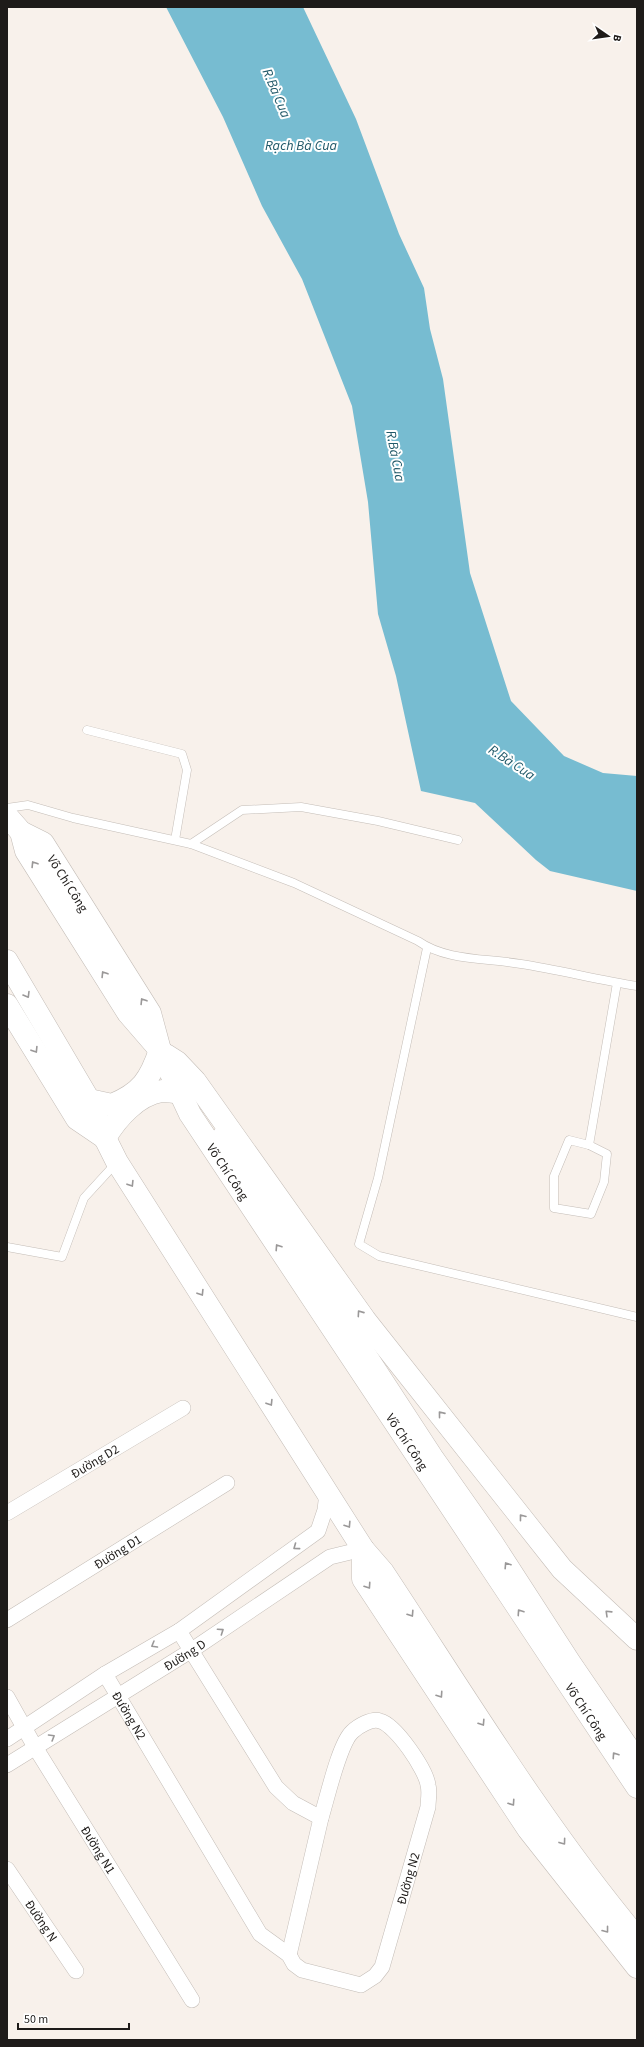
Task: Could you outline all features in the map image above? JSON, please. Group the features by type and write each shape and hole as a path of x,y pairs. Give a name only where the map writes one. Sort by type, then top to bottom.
{"main road":[{"name":"Võ Chí Công","path":"14,824 27,852 124,1007 160,1050 195,1121 637,1787"},
{"path":"9,971 89,1100 117,1162 363,1549 383,1572 537,1823 598,1905 637,1967"},
{"path":"7,1005 77,1119 105,1138"},
{"path":"89,1100 112,1105 136,1092 147,1082 160,1050 177,1062 195,1081 365,1320 562,1569 637,1639"},
{"path":"105,1138 127,1109 140,1101 162,1091 181,1093"},
{"name":"Võ Chí Công","path":"181,1093 192,1097 204,1110 432,1457 491,1541 570,1663 637,1761"},
{"path":"598,1905 637,1938"}],"street":[{"name":"Đường D2","path":"7,1513 183,1408"},
{"name":"Đường D1","path":"7,1620 227,1483"},
{"name":"Đường D","path":"7,1739 105,1674 179,1631 318,1531 325,1510 327,1493"},
{"name":"Đường D","path":"7,1765 192,1650 330,1557 363,1549"},
{"path":"179,1631 276,1787 293,1803 321,1818 289,1955"},
{"name":"Đường N2","path":"105,1674 260,1934 289,1955 294,1964 302,1970 361,1985 375,1976 382,1967 428,1807 429,1786 424,1772 390,1725 379,1720 365,1723 352,1732 341,1752 321,1818"},
{"name":"Đường N1","path":"7,1697 24,1729 192,2000"},
{"name":"Đường N","path":"7,1869 76,1971"}],"lane":[{"path":"87,730 182,754 187,770 175,840"},
{"path":"7,808 28,805 73,818 191,844 294,883 418,941 427,948 454,955 521,964 637,986"},
{"path":"191,844 242,810 301,807 378,821 458,840"},
{"path":"427,948 378,1178 359,1244 379,1256 637,1317"},
{"path":"588,1145 617,983"},
{"path":"569,1140 588,1145 607,1154 604,1182 591,1214 554,1208 554,1176 569,1140"},
{"path":"7,1247 62,1257 84,1198 117,1162"}],"water":[{"name":"Rạch Bà Cua","path":"166,7 303,7 356,119 399,234 424,288 430,329 443,379 470,573 511,701 564,756 603,773 637,776 637,891 550,871 536,860 475,803 421,791 396,676 378,614 368,502 352,406 302,279 262,206 223,117"}],"water label":[{"name":"R.Bà Cua","path":"277,93"},
{"name":"R.Bà Cua","path":"396,456"},
{"name":"R.Bà Cua","path":"512,762"}]}
